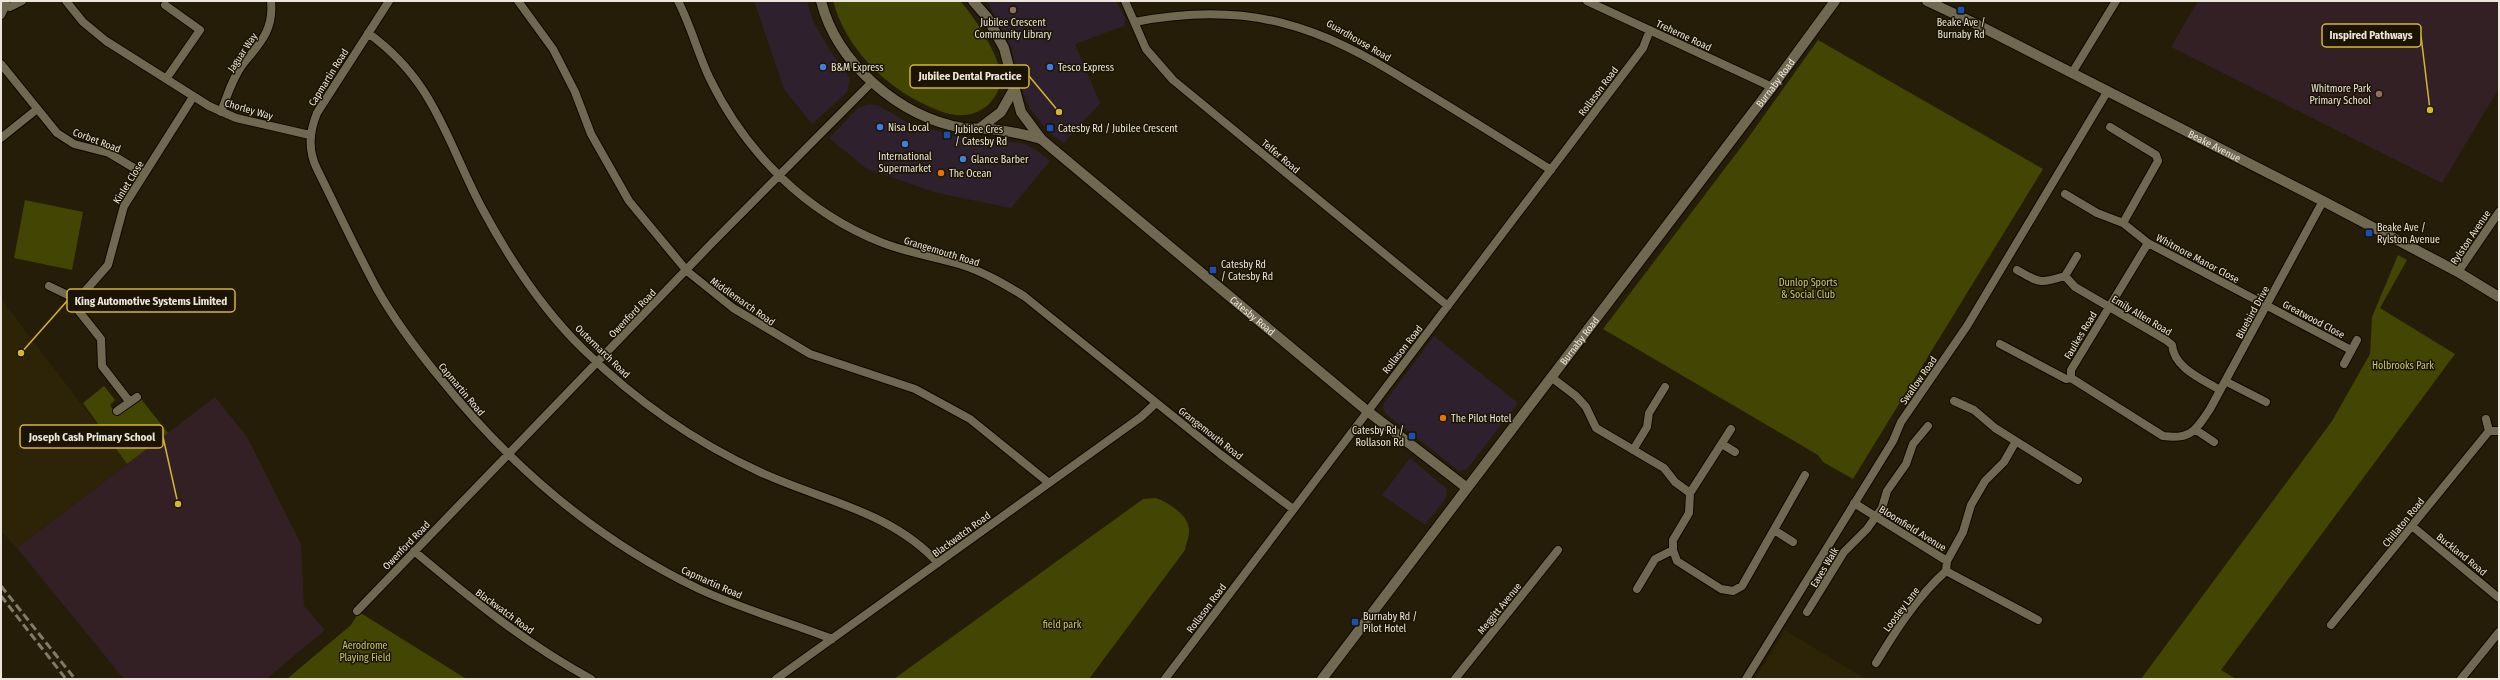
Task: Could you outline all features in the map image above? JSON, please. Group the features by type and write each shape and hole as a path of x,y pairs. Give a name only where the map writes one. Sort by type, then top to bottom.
{"street":[{"path":"1,15 3,5 14,6 22,1"},
{"name":"Chorley Way","path":"66,1 83,22 97,34 193,97 236,118 310,135"},
{"name":"Jaguar Way","path":"221,112 243,64 264,38 271,22 271,1"},
{"name":"Capmartin Road","path":"389,1 317,113 310,135 312,158 386,303 424,360 456,399 508,455 543,488 590,525 662,570 701,590 832,638"},
{"name":"Middlemarch Road","path":"518,1 553,49 575,92 591,134 629,201 687,271 733,308 810,354 915,389 950,408 982,428 1049,483"},
{"name":"Grangemouth Road","path":"678,1 710,78 727,111 749,143 779,176 822,212 855,231 905,251 962,265 1003,283 1024,296 1156,403 1293,509"},
{"name":"Catesby Road","path":"821,1 838,39 855,64 872,82 893,99 913,111 944,124 965,128 1015,132 1041,139"},
{"name":"Catesby Road","path":"973,1 987,17 1004,48 1012,71 1014,89 1021,112 1041,139 1366,410 1467,488"},
{"name":"Telfer Road","path":"1125,1 1146,49 1173,80 1448,306"},
{"name":"Treherne Road","path":"1587,1 1772,87"},
{"name":"Burnaby Road","path":"1322,679 1772,87 1835,1"},
{"name":"Beake Avenue","path":"1928,1 2072,72 2107,92 2323,201 2458,272 2499,297"},
{"path":"2072,72 2116,1"},
{"path":"165,5 200,30 166,79"},
{"path":"1135,22 1156,13 1211,5"},
{"name":"Guardhouse Road","path":"1276,13 1313,25 1339,38 1551,170"},
{"name":"Rollason Road","path":"1165,679 1366,410 1448,306 1643,48 1650,30"},
{"name":"Outermarch Road","path":"368,33 403,63 420,84 442,119 482,208 510,257 547,308 598,363 651,407 711,446 761,472 843,503 882,521 917,543 938,563"},
{"name":"Corbet Road","path":"1,64 36,110 65,139 82,146 109,153 144,174"},
{"name":"Owenford Road","path":"357,611 872,82"},
{"path":"980,128 1001,112 1014,89"},
{"name":"Swallow Road","path":"1746,679 1893,440 1901,422 1967,326 2107,92"},
{"name":"Kinlet Close","path":"78,300 108,265 121,212 193,97"},
{"path":"1,138 36,110"},
{"path":"2110,127 2156,155 2158,161 2123,223"},
{"name":"Whitmore Manor Close","path":"2065,194 2097,213 2123,223 2148,243 2268,305"},
{"name":"Bluebird Drive","path":"2196,430 2268,305 2323,201"},
{"name":"Rylston Avenue","path":"2458,272 2499,212"},
{"name":"Faulkes Road","path":"2072,378 2071,370 2148,243"},
{"path":"2017,270 2039,282 2065,276 2077,256"},
{"name":"Emily Allen Road","path":"2065,276 2075,287 2166,340 2172,345 2173,356 2185,368 2220,390"},
{"path":"49,286 78,300 78,310 103,343 102,366 129,401"},
{"name":"Greatwood Close","path":"2268,305 2351,350"},
{"name":"Greatwood Close","path":"2344,364 2357,340"},
{"path":"2000,344 2066,379 2072,378 2163,436 2179,437 2196,430 2214,442"},
{"path":"1552,377 1576,396 1586,408 1590,420 1596,428 1664,468 1676,482 1690,493"},
{"path":"2225,381 2266,402"},
{"path":"1633,450 1647,427 1649,413 1665,387"},
{"path":"117,411 129,401 137,397"},
{"path":"1954,401 1974,410 1995,428 2078,480"},
{"name":"Blackwatch Road","path":"776,679 1141,417 1156,403"},
{"path":"2486,419 2489,431 2499,431"},
{"name":"Eaves Walk","path":"1807,612 1844,552 1868,530 1882,508 1887,491 1904,469 1913,444 1928,426"},
{"path":"1732,429 1690,493 1689,513 1673,540 1673,550 1677,561 1720,589 1733,591 1742,586 1805,475"},
{"name":"Chillaton Road","path":"2331,625 2489,431"},
{"path":"1947,561 1963,532 1971,505 1985,481 2004,462 2016,441"},
{"path":"1722,444 1735,452"},
{"name":"Bloomfield Avenue","path":"1854,503 1947,561 1946,571"},
{"name":"Buckland Road","path":"2412,526 2499,598"},
{"path":"1774,530 1793,542"},
{"name":"Meggitt Avenue","path":"1455,679 1558,550"},
{"path":"1637,589 1655,559 1673,550"},
{"name":"Blackwatch Road","path":"414,551 478,605 525,639 591,679"},
{"path":"1946,571 2038,620"},
{"name":"Loosley Lane","path":"1876,663 1897,629 1934,582 1946,571"},
{"path":"2461,679 2499,632"}],"shaded area":[{"path":"754,1 807,1 813,21 831,52 850,78 847,92 812,124 784,89"},
{"path":"987,1 1116,1 1125,18 1124,26 1075,44 1100,103 1064,143 1049,133 1031,110 1023,93 1011,47"},
{"name":"Whitmore Park Primary School","path":"2198,1 2499,1 2499,88 2442,183 2171,47"},
{"path":"869,104 879,106 907,122 952,135 1021,143 1035,149 1050,161 1011,208 937,193 867,169 829,138 858,108"},
{"path":"1,299 127,464 17,548 1,531"},
{"path":"1434,336 1518,403 1467,469 1459,471 1386,414 1383,408 1384,403"},
{"path":"215,397 247,437 301,544 304,606 325,630 266,679 124,679 17,548"},
{"path":"1410,458 1447,489 1446,498 1425,525 1382,495"},
{"path":"1778,626 1866,679 1755,679 1784,632"}],"green space":[{"path":"833,1 960,1 973,17 992,48 1000,69 1001,78 999,89 988,105 979,111 970,114 950,114 912,98 896,88 882,76 857,50 839,18"},
{"name":"Dunlop Sports & Social Club","path":"1818,40 2043,169 1853,479 1823,462 1818,455 1603,329 1748,138"},
{"path":"25,200 83,212 72,270 14,258"},
{"name":"Holbrooks Park","path":"2398,255 2407,260 2380,308 2455,354 2221,670 2236,679 2141,679 2332,421 2370,354 2372,317"},
{"path":"104,386 115,400 110,405 117,416 141,399 168,433 127,464 83,403"},
{"name":"field park","path":"1156,498 1167,503 1178,511 1186,520 1189,536 1185,550 1089,679 894,679 1143,499"},
{"name":"Aerodrome Playing Field","path":"359,612 467,679 287,679 351,625"}],"railway":[{"path":"1,586 75,679"},
{"path":"1,596 66,679"}],"place":[{"name":"Jubilee Crescent Community Library","path":"1013,10"},
{"name":"Beake Ave / Burnaby Rd","path":"1961,10"},
{"name":"B&M Express","path":"823,67"},
{"name":"Tesco Express","path":"1050,67"},
{"name":"Whitmore Park Primary School","path":"2379,94"},
{"name":"Inspired Pathways","path":"2430,110"},
{"name":"Jubilee Dental Practice","path":"1059,112"},
{"name":"Nisa Local","path":"880,127"},
{"name":"Catesby Rd / Jubilee Crescent","path":"1050,128"},
{"name":"Jubilee Cres / Catesby Rd","path":"947,135"},
{"name":"International Supermarket","path":"905,144"},
{"name":"Glance Barber","path":"963,159"},
{"name":"The Ocean","path":"941,173"},
{"name":"Beake Ave / Rylston Avenue","path":"2369,233"},
{"name":"Catesby Rd / Catesby Rd","path":"1213,270"},
{"name":"King Automotive Systems Limited","path":"21,353"},
{"name":"The Pilot Hotel","path":"1443,418"},
{"name":"Catesby Rd / Rollason Rd","path":"1412,436"},
{"name":"Joseph Cash Primary School","path":"178,504"},
{"name":"Burnaby Rd / Pilot Hotel","path":"1355,622"}]}
